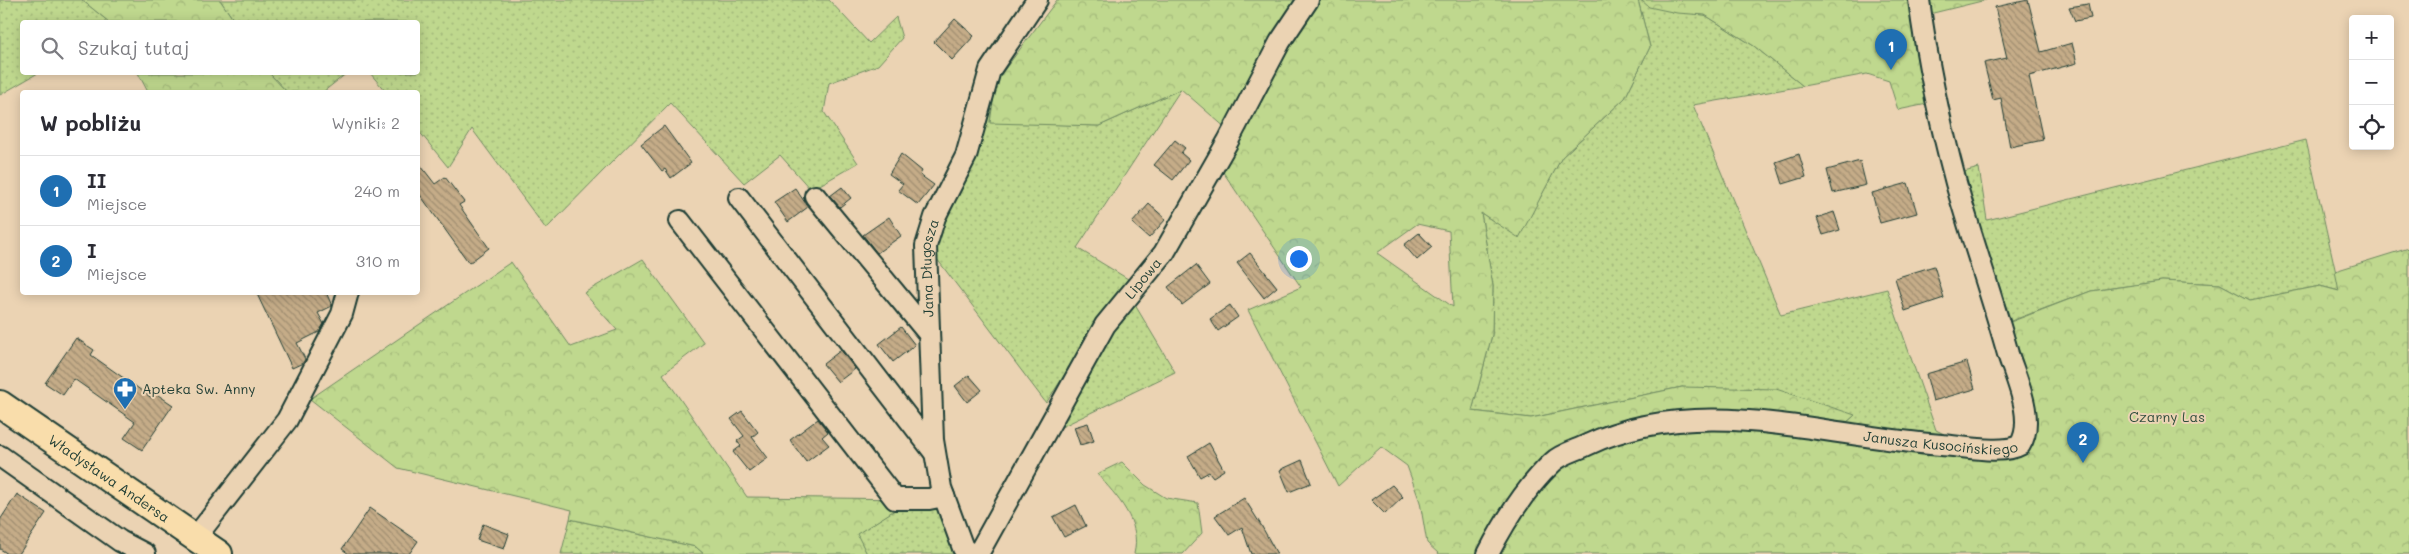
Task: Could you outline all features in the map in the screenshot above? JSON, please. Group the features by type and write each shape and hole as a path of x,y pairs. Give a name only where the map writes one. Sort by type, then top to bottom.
{"main road":[{"name":"Władysława Andersa","path":"0,404 219,554"}],"street":[{"name":"Jana Długosza","path":"971,554 963,548 944,496 935,453 928,333 926,246 936,217 966,156 990,70 1038,0"},
{"name":"Lipowa","path":"978,554 1105,325 1164,253 1228,141 1280,42 1308,0"},
{"name":"Janusza Kusocińskiego","path":"1488,554 1508,515 1554,460 1599,439 1662,423 1750,420 1921,444 2001,449 2020,445 2026,432 2024,410 1990,287 1956,184 1931,76 1918,0"},
{"path":"815,196 928,333"},
{"path":"739,198 935,453"},
{"path":"680,221 896,499 929,499 944,496"},
{"path":"196,538 287,420 342,314 347,295"},
{"path":"0,456 120,541 145,554"}],"green space":[{"path":"0,0 82,0 107,20 20,20 20,75 35,75 0,95"},
{"path":"82,0 220,0 234,20 107,20"},
{"path":"220,0 829,0 869,43 896,17 902,38 878,65 829,83 824,112 858,163 811,190 780,155 744,183 670,103 546,229 472,129 448,167 420,132 420,90 384,90 372,75 420,75 420,20 234,20"},
{"path":"1057,0 1302,0 1227,129 1181,89 1099,126 990,123 996,81"},
{"path":"1312,0 1638,0 1650,47 1625,98 1562,157 1519,238 1481,213 1493,286 1492,335 1472,411 1531,418 1682,387 1776,389 1855,415 1846,423 1761,411 1640,415 1566,444 1540,458 1482,554 1439,554 1427,543 1420,502 1407,466 1381,447 1338,486 1248,310 1301,287 1221,169 1313,7","holes":["1417,224 1449,231 1453,307 1377,253"]},
{"path":"1638,0 1686,13 1705,15 1754,46 1803,86 1693,105 1781,315 1887,289 1936,430 1948,436 1846,423 1854,416 1682,387 1531,418 1472,411 1492,335 1493,286 1481,213 1519,237 1562,157 1625,98 1650,47"},
{"path":"1641,0 1986,0 1921,16 1937,102 1898,110 1889,81 1867,74 1803,86 1754,46 1705,15 1677,13 1649,7"},
{"path":"139,75 271,75 285,90 147,90"},
{"path":"271,75 344,75 326,90 285,90"},
{"path":"996,81 990,122 1099,126 1181,89 1077,248 1128,279 1046,403 937,259 938,232"},
{"path":"2306,140 2340,291 2320,286 2250,300 2220,284 2162,281 2091,291 2011,321 1960,173 1979,168 1987,220"},
{"name":"Czarny Las","path":"2409,248 2409,554 1489,554 1555,462 1599,439 1751,420 2001,449 2026,432 2000,326 2091,291 2162,281 2220,284 2250,300 2320,286 2339,291 2335,271"},
{"path":"643,259 704,343 663,374 747,497 912,499 857,534 867,554 704,554 696,547 570,519 572,510 398,468 310,399 511,262 571,347 617,330 584,293"},
{"path":"1132,300 1175,372 1053,431"},
{"path":"1122,462 1145,485 1166,498 1198,503 1202,533 1183,554 1134,554 1136,542 1131,520 1120,501 1097,474"},
{"path":"912,499 929,499 943,512 953,554 867,554 856,534"},
{"path":"570,519 696,547 704,554 561,554"}],"building":[{"path":"2028,0 2041,52 2072,43 2077,63 2029,76 2043,140 2010,147 2001,98 1993,100 1984,63 2007,58 1995,7"},
{"path":"2088,4 2091,18 2075,21 2069,7"},
{"path":"955,19 974,36 952,60 934,42"},
{"path":"664,126 691,163 671,178 665,169 662,171 641,144"},
{"path":"1175,140 1185,148 1181,153 1189,160 1173,180 1154,165"},
{"path":"901,154 922,171 920,175 934,185 918,205 898,190 903,184 889,174"},
{"path":"1799,154 1806,177 1783,184 1776,162"},
{"path":"1860,161 1866,185 1833,193 1827,170"},
{"path":"420,165 435,184 445,177 464,202 459,205 489,248 469,263 420,195"},
{"path":"1908,183 1917,213 1880,223 1872,193"},
{"path":"842,187 851,198 840,207 830,196"},
{"path":"795,188 808,207 788,222 774,202"},
{"path":"1149,204 1166,219 1149,238 1132,223"},
{"path":"1834,212 1840,230 1823,235 1817,218"},
{"path":"889,217 901,236 877,253 863,235"},
{"path":"1419,233 1432,247 1417,260 1404,245"},
{"path":"1250,253 1277,287 1264,298 1237,263"},
{"path":"1196,265 1210,284 1182,305 1168,287"},
{"path":"1934,266 1944,298 1905,311 1895,278"},
{"path":"257,295 327,295 332,306 318,313 324,324 319,332 297,343 305,359 303,363 292,368"},
{"path":"1230,305 1238,317 1218,331 1210,319"},
{"path":"901,327 915,345 893,362 879,344"},
{"path":"76,338 94,350 91,355 152,398 155,393 173,405 142,450 124,438 135,422 74,379 63,395 45,383"},
{"path":"841,350 855,369 838,382 823,364"},
{"path":"1967,362 1975,389 1933,401 1926,374"},
{"path":"969,375 982,390 967,402 955,386"},
{"path":"742,411 758,432 752,437 768,458 749,472 733,452 741,446 737,441 744,436 731,419"},
{"path":"818,419 828,432 822,437 829,445 806,462 790,440"},
{"path":"1088,423 1094,441 1080,445 1074,427"},
{"path":"1209,443 1224,470 1213,477 1209,472 1200,477 1188,456"},
{"path":"1302,460 1311,483 1289,492 1280,470"},
{"path":"1392,485 1403,497 1385,514 1371,500"},
{"path":"17,494 46,513 19,554 8,554 0,549 0,520"},
{"path":"1244,498 1277,554 1251,554 1242,527 1229,535 1215,516"},
{"path":"1076,505 1086,526 1064,537 1053,517"},
{"path":"370,508 418,541 409,554 349,554 342,549"},
{"path":"483,524 509,534 504,549 477,540"}],"place":[{"name":"II","path":"1891,70"},
{"name":"Apteka Sw. Anny","path":"125,410"},
{"name":"I","path":"2083,463"}]}
